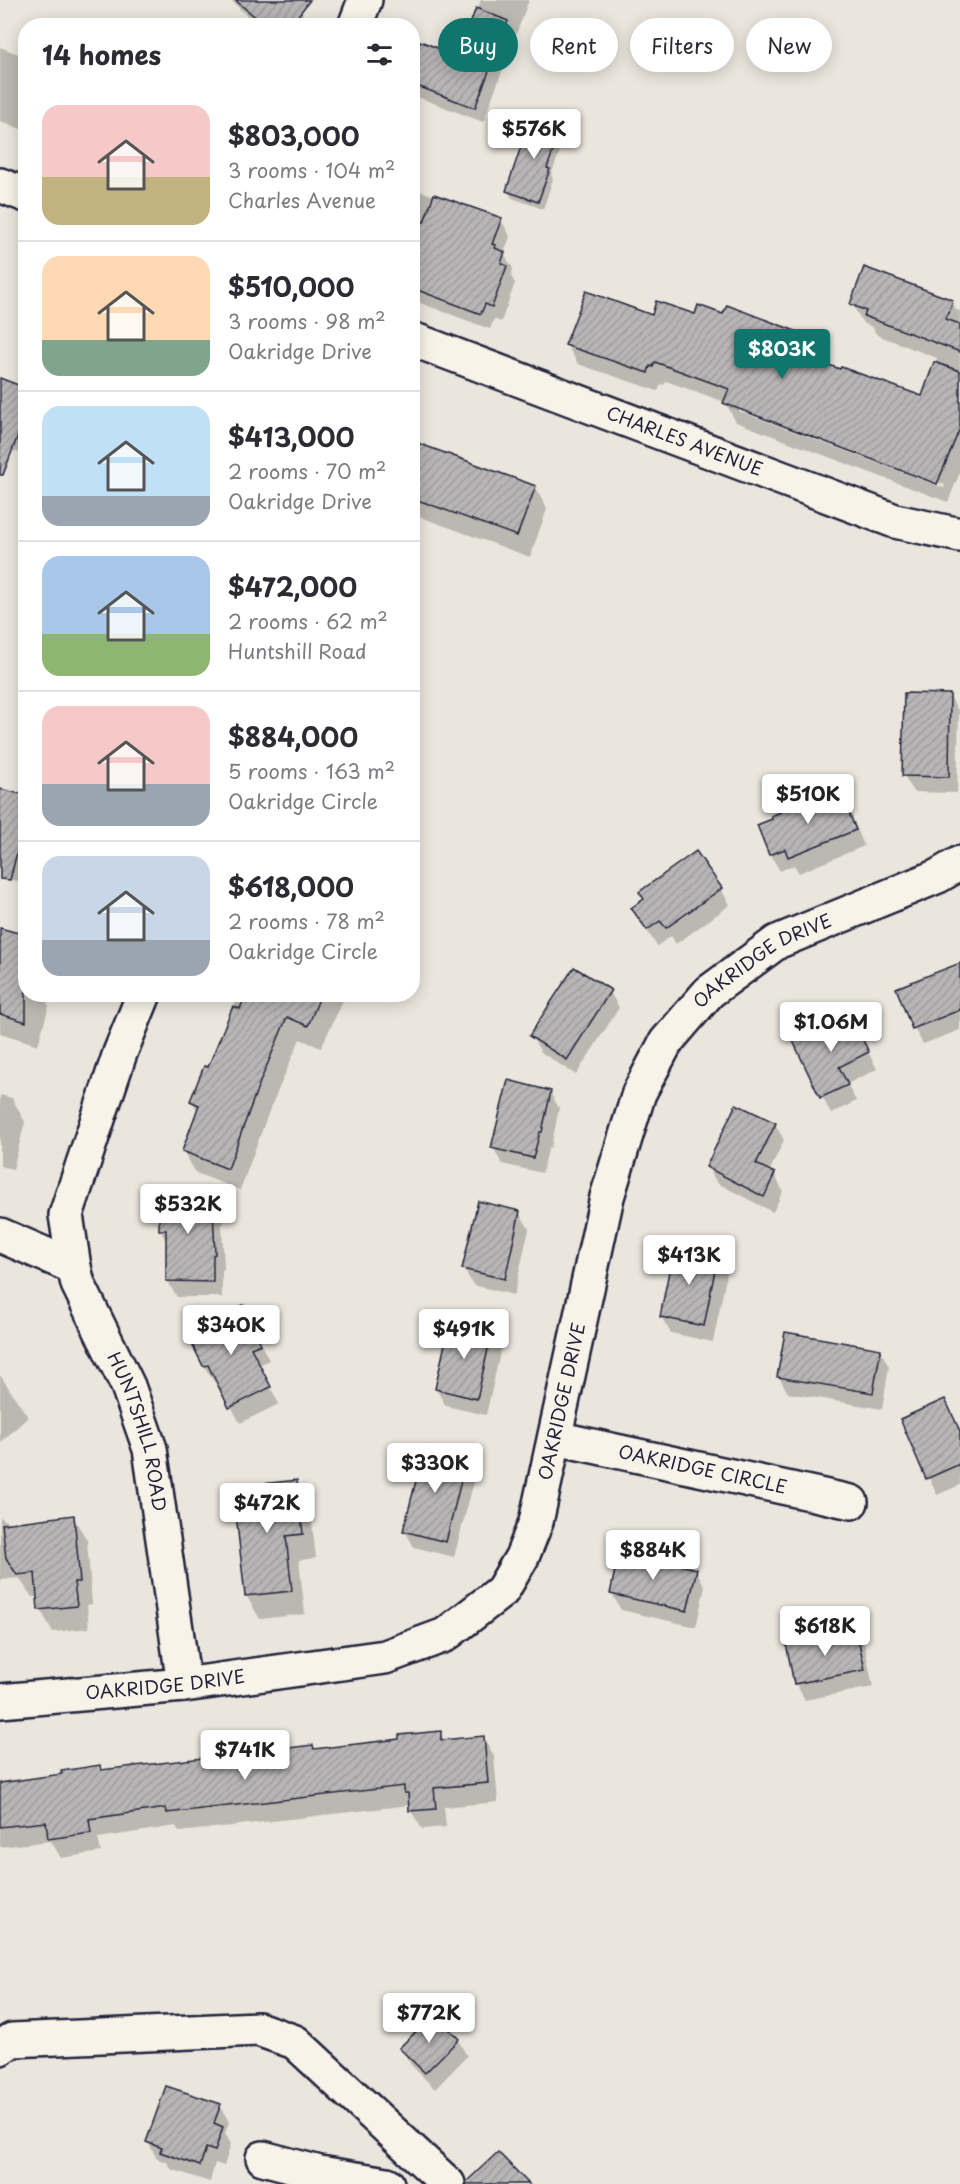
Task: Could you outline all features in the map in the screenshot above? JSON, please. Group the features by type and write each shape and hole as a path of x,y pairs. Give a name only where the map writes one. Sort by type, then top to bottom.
{"street":[{"path":"358,18 364,0"},
{"path":"0,186 18,192"},
{"name":"CHARLES AVENUE","path":"420,342 895,521 960,535"},
{"name":"OAKRIDGE DRIVE","path":"0,1701 184,1685 385,1657 445,1635 502,1591 522,1557 536,1522 608,1197 639,1093 666,1042 708,992 777,942 938,876 960,863"},
{"name":"HUNTSHILL ROAD","path":"141,1002 120,1053 66,1215 78,1284 128,1386 150,1449 184,1685"},
{"path":"0,1235 74,1267"},
{"name":"OAKRIDGE CIRCLE","path":"556,1438 850,1502"},
{"path":"0,2048 12,2040 258,2029 295,2042 448,2184"},
{"path":"263,2158 320,2174 387,2184"}],"building":[{"path":"235,0 310,0 296,18 256,18"},
{"path":"476,8 501,18 472,18"},
{"path":"420,41 438,48 438,72 489,72 475,108 420,87"},
{"path":"531,117 561,129 538,202 506,191"},
{"path":"434,194 502,218 492,244 496,245 495,248 505,252 501,263 507,266 492,307 485,304 481,314 420,291 420,221 424,222"},
{"path":"864,267 953,300 946,319 960,324 960,352 864,316 866,311 850,304"},
{"path":"586,291 652,315 656,301 695,314 698,305 723,314 727,305 798,332 790,351 922,396 934,362 960,371 960,428 937,484 723,403 729,389 655,362 653,367 650,366 648,373 565,345"},
{"path":"0,378 18,385 18,435 3,475 0,475"},
{"path":"420,444 536,486 517,536 420,501"},
{"path":"904,693 950,694 949,777 902,776"},
{"path":"839,788 856,830 788,857 785,849 769,855 757,825 772,819 771,816"},
{"path":"0,789 18,793 18,848 10,880 0,879"},
{"path":"696,851 722,888 666,928 660,921 647,930 631,908 644,899 639,892"},
{"path":"0,928 18,933 18,1002 26,1002 26,1022 0,1014"},
{"path":"960,963 960,1010 912,1029 896,988"},
{"path":"574,967 611,990 567,1060 529,1036"},
{"path":"243,1002 318,1002 308,1026 287,1017 228,1169 182,1151 199,1105 190,1101 204,1066 208,1067 233,1006 240,1009"},
{"path":"849,1013 869,1052 839,1067 848,1085 820,1098 793,1041"},
{"path":"508,1080 551,1091 542,1132 540,1132 533,1158 491,1148"},
{"path":"736,1104 776,1123 756,1164 775,1173 764,1197 706,1167"},
{"path":"159,1192 219,1192 213,1207 215,1254 213,1255 213,1282 166,1281 166,1230 159,1230"},
{"path":"478,1201 520,1211 505,1279 462,1269"},
{"path":"674,1246 718,1255 704,1326 660,1317"},
{"path":"243,1305 261,1344 251,1348 271,1387 229,1408 208,1365 203,1366 187,1334"},
{"path":"450,1321 492,1331 477,1399 435,1389"},
{"path":"785,1332 881,1349 873,1393 777,1377"},
{"path":"945,1399 960,1431 960,1464 926,1479 900,1419"},
{"path":"425,1446 467,1456 446,1542 403,1531"},
{"path":"297,1480 303,1534 286,1536 292,1591 245,1596 233,1487"},
{"path":"74,1515 80,1582 74,1582 77,1606 38,1610 35,1573 17,1575 6,1558 2,1524"},
{"path":"619,1551 697,1569 687,1611 610,1594"},
{"path":"856,1629 865,1670 794,1684 786,1643"},
{"path":"441,1731 441,1740 484,1736 488,1783 434,1788 436,1809 409,1811 408,1793 404,1793 404,1786 167,1813 166,1808 89,1819 91,1833 48,1839 46,1822 0,1827 0,1783 62,1774 61,1771 100,1765 101,1770 313,1745 314,1749 399,1739 399,1735"},
{"path":"434,2014 459,2039 425,2073 399,2048"},
{"path":"166,2086 221,2104 214,2123 223,2127 215,2151 206,2148 200,2166 160,2152 162,2148 146,2142"},
{"path":"498,2152 529,2184 466,2184 466,2182"}]}
